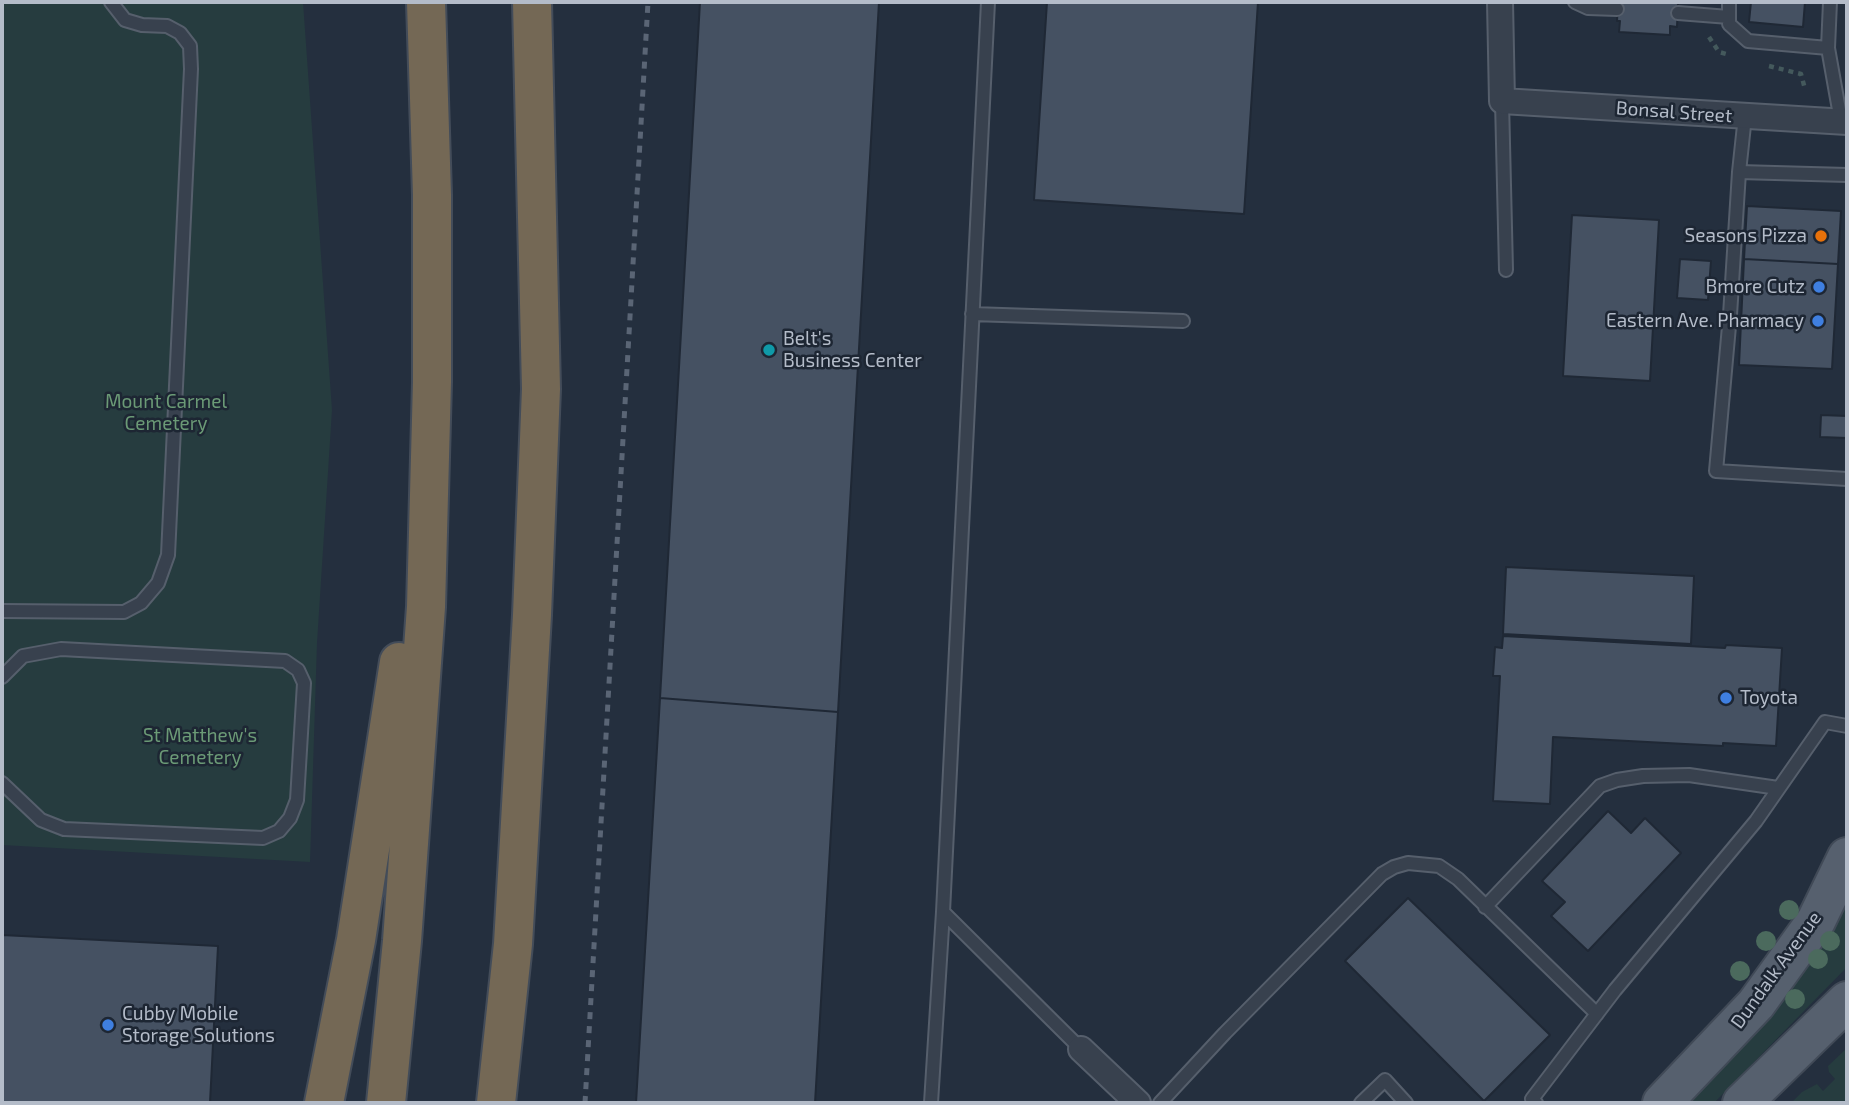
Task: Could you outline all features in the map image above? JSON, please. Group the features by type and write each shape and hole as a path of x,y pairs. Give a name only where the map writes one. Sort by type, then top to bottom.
{"highway":[{"path":"386,1103 426,607 432,382 432,195 426,2"},
{"path":"496,1103 514,931 533,615 541,389 532,2"},
{"path":"324,1103 356,940 408,607 432,382"}],"main road":[{"name":"Dundalk Avenue","path":"1662,1103 1756,1004 1815,921 1847,857"},
{"path":"1742,1103 1847,1001"}],"street":[{"path":"1500,2 1502,101"},
{"name":"Bonsal Street","path":"1502,101 1844,122"},
{"path":"1081,1049 1138,1103"}],"lane":[{"path":"2,611 124,612 141,603 158,583 168,555 190,46 180,33 167,26 142,25 125,20 111,2"},
{"path":"931,1103 943,912 988,2"},
{"path":"1575,2 1588,8 1617,9"},
{"path":"1730,2 1729,24 1748,41 1828,48"},
{"path":"1830,2 1828,48 1844,122"},
{"path":"1678,13 1729,16"},
{"path":"1502,101 1506,270"},
{"path":"1745,116 1731,315 1716,471 1847,479"},
{"path":"1739,172 1847,175"},
{"path":"972,314 1183,321"},
{"path":"2,677 23,656 61,649 285,661 298,670 304,683 297,800 290,818 279,831 263,838 64,829 41,820 2,783"},
{"path":"1536,1103 1532,1099 1597,1014 1756,821 1825,722 1847,726"},
{"path":"1485,907 1601,786 1617,780 1643,776 1689,775 1779,788"},
{"path":"1160,1103 1382,874 1408,863 1440,866 1458,879 1597,1014"},
{"path":"943,912 1081,1049"},
{"path":"1361,1103 1385,1080 1406,1103"}],"green space":[{"name":"Mount Carmel Cemetery","path":"2,2 303,2 332,410 317,643 310,862 2,845"},
{"path":"1847,892 1847,967 1714,1103 1680,1103"},
{"path":"1847,1048 1847,1103 1791,1103 1802,1092 1817,1084 1823,1091 1835,1079 1828,1066"}],"building":[{"name":"Belt's Business Center","path":"700,2 879,2 838,712 660,698"},
{"path":"1047,2 1258,2 1244,214 1034,200"},
{"path":"1618,2 1678,2 1677,27 1670,26 1670,35 1619,32"},
{"path":"1751,2 1805,2 1803,27 1749,22"},
{"path":"1747,206 1841,211 1838,264 1744,259"},
{"path":"1572,215 1659,220 1650,381 1563,376"},
{"path":"1680,259 1711,261 1708,300 1677,298"},
{"path":"1744,259 1838,264 1832,369 1739,365"},
{"path":"1821,415 1847,416 1847,438 1820,437"},
{"path":"1506,567 1694,576 1691,644 1503,634"},
{"path":"1503,636 1725,648 1726,645 1782,648 1776,746 1723,743 1723,746 1553,737 1550,804 1493,801 1500,676 1493,676 1495,647 1502,648"},
{"path":"660,698 838,712 815,1103 636,1103"},
{"path":"1608,811 1631,833 1645,818 1681,853 1588,951 1551,916 1565,902 1542,881"},
{"path":"1408,898 1550,1035 1484,1101 1345,961"},
{"name":"Cubby Mobile Storage Solutions","path":"2,935 218,946 210,1103 2,1103"}],"railway":[{"path":"585,1103 648,2"}],"place":[{"name":"Seasons Pizza","path":"1821,236"},
{"name":"Bmore Cutz","path":"1819,287"},
{"name":"Eastern Ave. Pharmacy","path":"1818,321"},
{"name":"Belt's Business Center","path":"769,350"},
{"name":"Toyota","path":"1726,698"},
{"name":"Cubby Mobile Storage Solutions","path":"108,1025"}],"park label":[{"name":"St Matthew's Cemetery","path":"200,747"}]}
